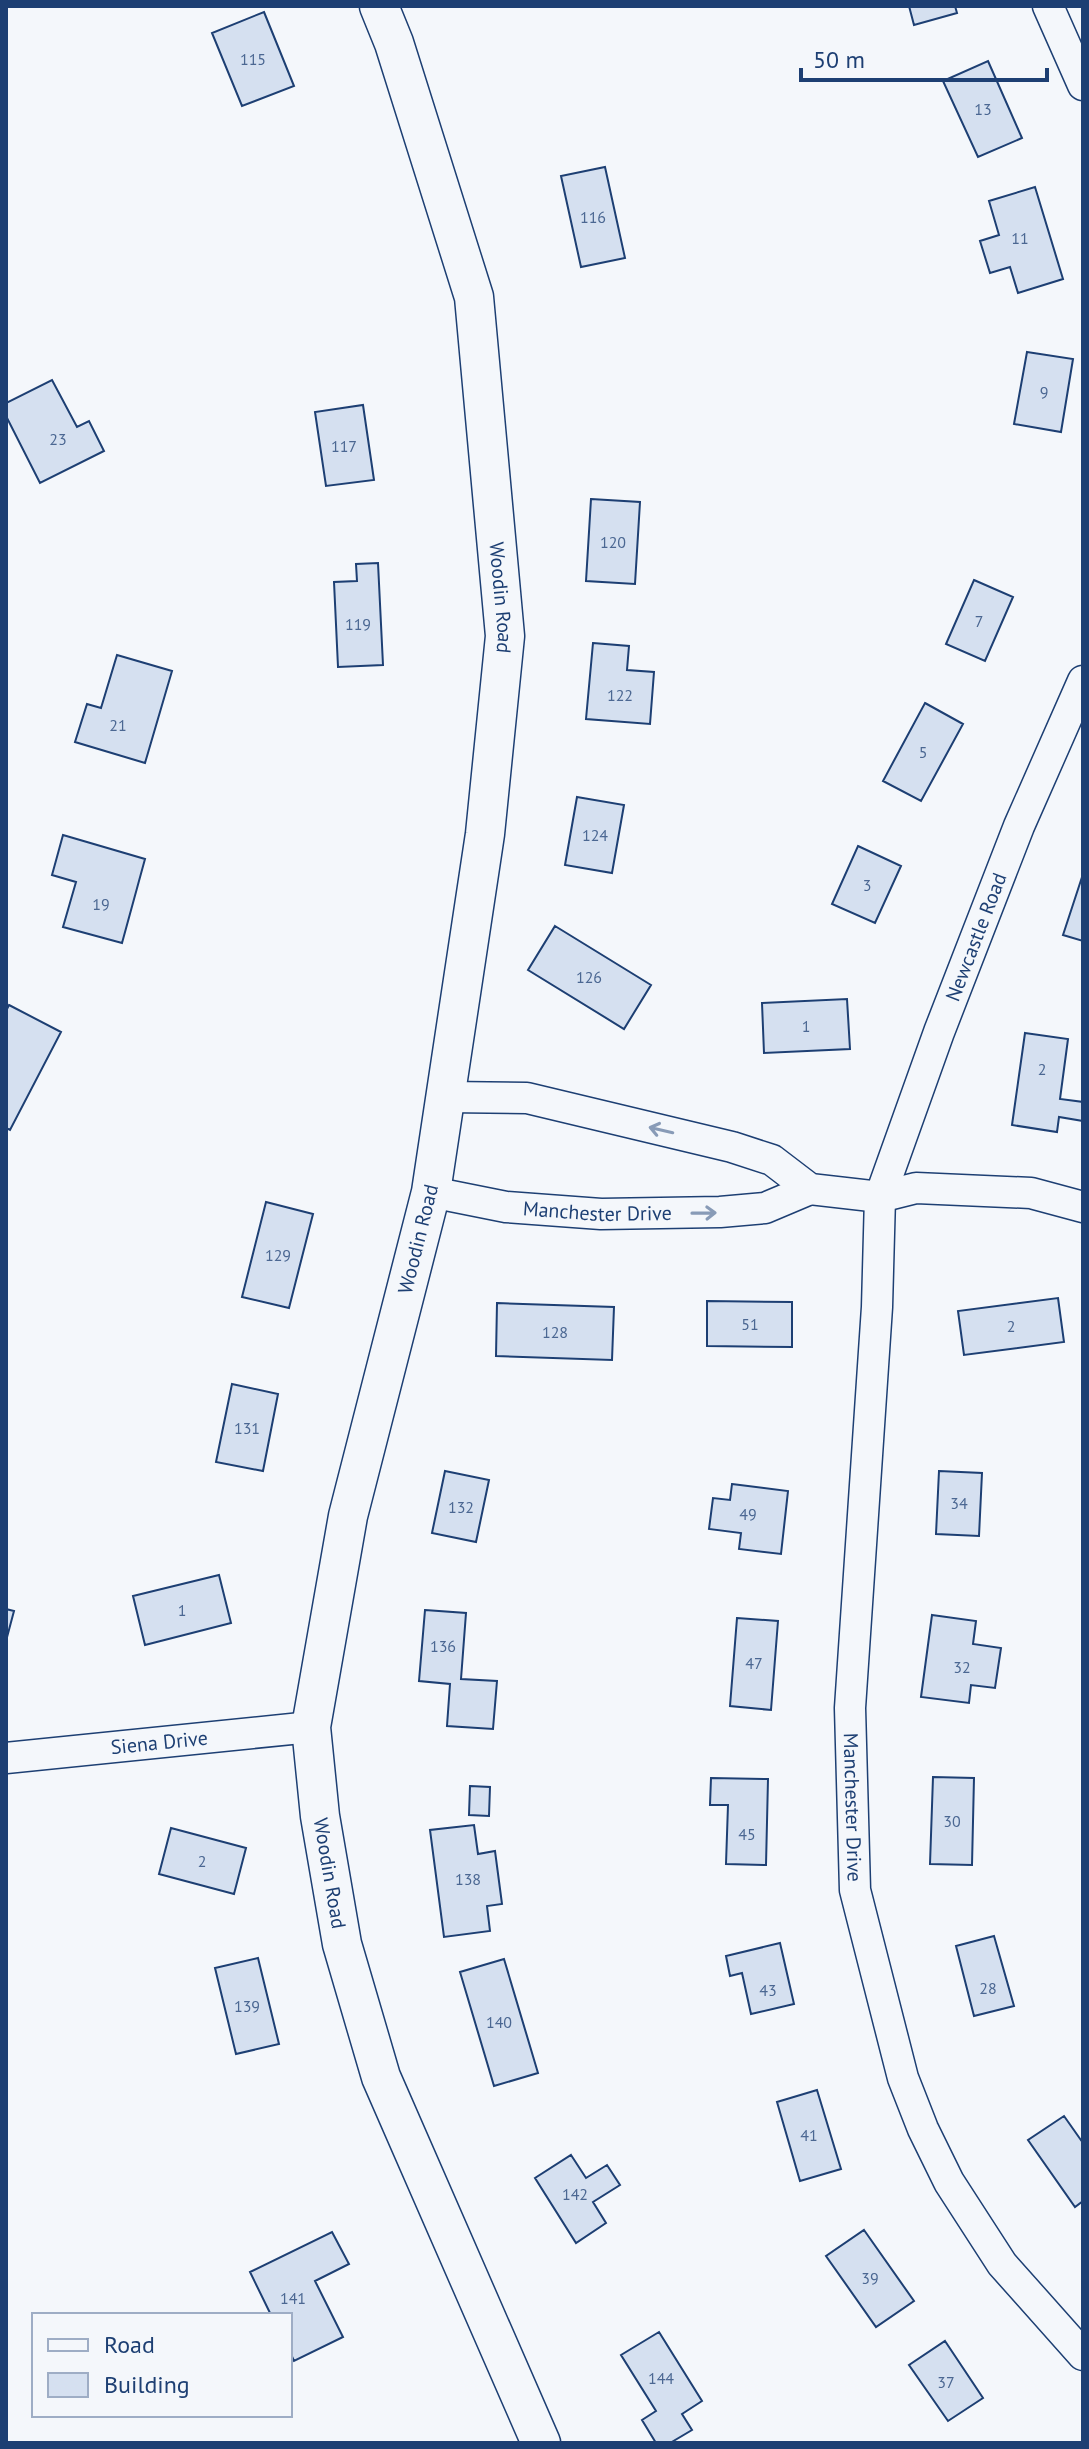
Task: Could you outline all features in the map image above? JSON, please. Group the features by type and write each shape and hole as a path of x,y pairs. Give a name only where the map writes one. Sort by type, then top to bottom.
{"street":[{"name":"Woodin Road","path":"379,6 394,43 474,297 505,636 485,834 431,1192 348,1516 311,1727 320,1816 342,1944 381,2077 541,2443"},
{"path":"1048,6 1083,85"},
{"name":"Newcastle Road","path":"880,1197 939,1032 1019,826 1083,681"},
{"path":"446,1097 527,1098 732,1147 772,1160 810,1189"},
{"name":"Manchester Drive","path":"431,1192 506,1207 616,1214 765,1208 810,1189 880,1197 916,1188 1031,1193 1083,1207"},
{"name":"Manchester Drive","path":"880,1197 877,1307 850,1708 855,1890 903,2078 923,2129 949,2182 1002,2264 1083,2355"},
{"name":"Siena Drive","path":"6,1758 311,1727"}],"building":[{"path":"909,6 955,6 957,13 914,25"},
{"path":"264,12 294,86 242,106 212,33"},
{"path":"988,61 1022,138 978,157 943,81"},
{"path":"605,167 625,258 581,267 561,176"},
{"path":"1035,187 1063,279 1018,293 1010,267 990,273 980,241 999,235 989,201"},
{"path":"1027,352 1073,359 1061,432 1014,424"},
{"path":"52,380 77,427 89,421 104,451 40,483 6,416 6,403"},
{"path":"363,405 374,480 326,486 315,412"},
{"path":"591,499 640,502 635,584 586,581"},
{"path":"378,563 383,665 338,667 334,582 357,581 356,564"},
{"path":"974,580 1013,597 985,661 946,644"},
{"path":"593,643 629,646 627,670 654,672 650,724 586,719"},
{"path":"117,655 172,671 145,763 75,742 87,704 101,708"},
{"path":"925,703 963,724 921,801 883,781"},
{"path":"577,797 624,805 612,873 565,865"},
{"path":"63,835 145,859 122,943 63,927 76,882 52,875"},
{"path":"858,846 901,866 875,923 832,904"},
{"path":"1083,874 1083,941 1063,935"},
{"path":"555,926 651,985 624,1029 528,970"},
{"path":"847,999 850,1049 764,1053 762,1003"},
{"path":"9,1005 61,1032 10,1130 6,1128 6,1011"},
{"path":"1025,1033 1068,1039 1060,1099 1083,1102 1083,1121 1059,1117 1057,1132 1012,1125"},
{"path":"266,1202 313,1214 289,1308 242,1297"},
{"path":"1058,1298 1064,1342 964,1355 958,1311"},
{"path":"707,1301 792,1302 792,1347 707,1346"},
{"path":"497,1303 614,1307 612,1360 496,1356"},
{"path":"232,1384 278,1394 263,1471 216,1462"},
{"path":"445,1471 489,1480 476,1542 432,1533"},
{"path":"939,1471 982,1473 979,1536 936,1534"},
{"path":"732,1484 788,1491 781,1554 739,1549 741,1533 709,1529 713,1498 730,1500"},
{"path":"219,1575 231,1623 145,1645 133,1596"},
{"path":"6,1609 14,1611 6,1641"},
{"path":"425,1610 466,1613 461,1679 497,1681 493,1729 447,1726 450,1684 419,1681"},
{"path":"932,1615 976,1621 973,1644 1001,1648 995,1688 971,1685 969,1703 921,1697"},
{"path":"737,1618 778,1621 771,1710 730,1706"},
{"path":"933,1777 974,1778 972,1865 930,1864"},
{"path":"711,1778 768,1779 766,1865 726,1864 728,1805 710,1805"},
{"path":"470,1786 490,1787 489,1816 469,1815"},
{"path":"474,1825 478,1854 495,1851 502,1904 487,1906 490,1931 444,1937 430,1830"},
{"path":"171,1828 246,1848 234,1894 159,1874"},
{"path":"994,1936 1014,2006 974,2016 956,1946"},
{"path":"780,1943 794,2004 751,2014 742,1973 730,1976 726,1956"},
{"path":"258,1958 279,2044 236,2054 215,1968"},
{"path":"504,1959 538,2073 494,2086 460,1972"},
{"path":"817,2090 841,2169 800,2181 777,2102"},
{"path":"1064,2116 1083,2143 1083,2201 1075,2207 1028,2140"},
{"path":"571,2155 586,2178 607,2165 620,2185 593,2202 606,2223 576,2243 535,2178"},
{"path":"864,2230 914,2301 876,2327 826,2256"},
{"path":"332,2232 349,2264 315,2281 343,2337 294,2361 292,2313 270,2313 250,2272"},
{"path":"659,2332 702,2401 682,2414 692,2430 670,2443 656,2443 642,2420 656,2411 621,2355"},
{"path":"945,2341 983,2398 948,2421 909,2365"}]}
